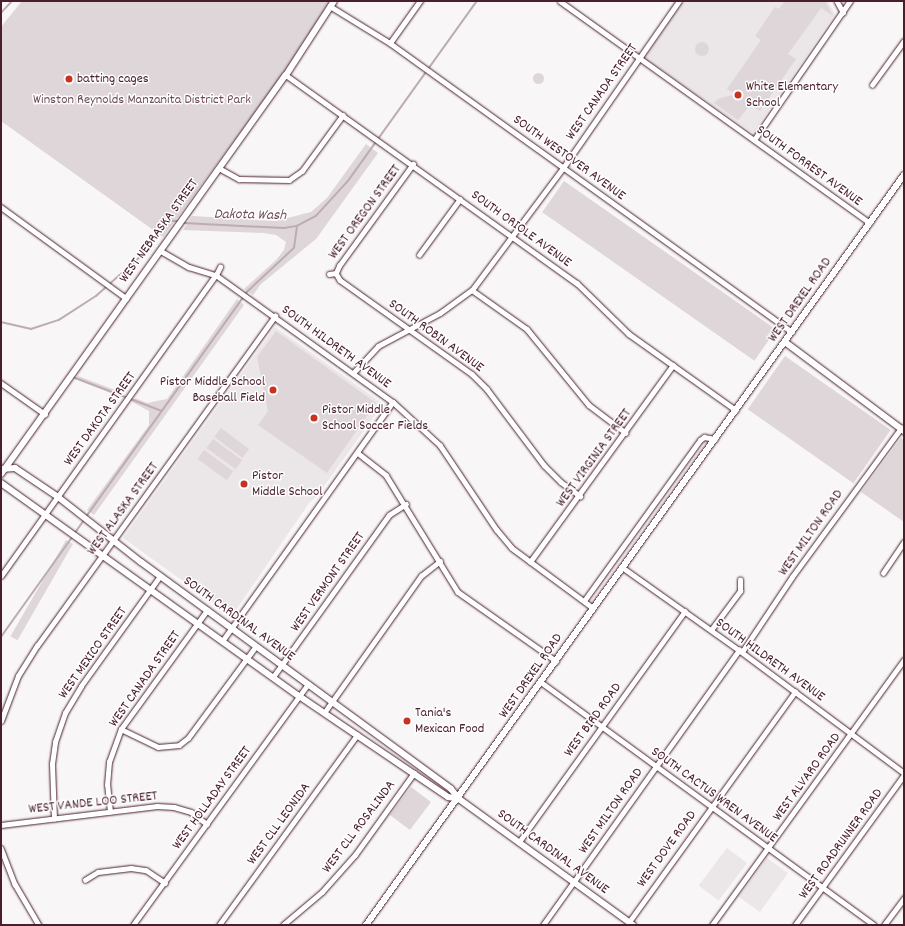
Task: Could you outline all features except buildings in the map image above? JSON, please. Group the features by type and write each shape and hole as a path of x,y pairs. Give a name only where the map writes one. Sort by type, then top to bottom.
{"street":[{"path":"390,43 420,1"},
{"name":"SOUTH FORREST AVENUE","path":"560,1 870,223"},
{"name":"WEST CANADA STREET","path":"354,372 371,351 408,329 440,313 472,290 563,168 679,1"},
{"path":"837,1 843,12"},
{"path":"754,140 850,1"},
{"name":"SOUTH WESTOVER AVENUE","path":"332,4 390,43 792,332"},
{"name":"WEST NEBRASKA STREET","path":"1,474 3,469 45,414 286,75 332,4"},
{"path":"872,85 904,41"},
{"name":"SOUTH ORIOLE AVENUE","path":"286,75 413,164 577,283 629,334 736,410"},
{"path":"219,168 239,179 289,180 302,170 343,115"},
{"name":"WEST OREGON STREET","path":"336,273 338,266 413,164"},
{"name":"WEST DREXEL ROAD","path":"366,925 459,799 622,567 904,175"},
{"path":"419,255 460,198"},
{"path":"1,207 126,298"},
{"name":"SOUTH HILDRETH AVENUE","path":"161,251 189,267 216,275 354,372 393,402 440,445 497,530 512,548 593,608"},
{"name":"WEST DAKOTA STREET","path":"1,576 216,275 220,267"},
{"path":"329,274 336,273"},
{"name":"SOUTH ROBIN AVENUE","path":"336,273 340,280 472,374 487,389 544,465 561,482 580,496"},
{"path":"472,290 526,329 589,405 626,433"},
{"name":"WEST ALASKA STREET","path":"1,721 18,676 29,658 104,556 275,316"},
{"path":"785,342 902,430"},
{"name":"WEST VIRGINIA STREET","path":"530,562 626,433 673,365"},
{"path":"1,383 45,414"},
{"path":"223,640 393,402"},
{"name":"WEST MILTON ROAD","path":"543,925 792,577 902,430"},
{"path":"584,601 700,440 704,437 715,439"},
{"path":"358,452 386,474 406,504 458,592 556,661"},
{"name":"SOUTH CARDINAL AVENUE","path":"3,469 15,468 58,497 114,542 451,789 459,799 631,923"},
{"name":"SOUTH CARDINAL AVENUE","path":"1,483 223,640 299,696 448,796 459,799"},
{"name":"WEST VERMONT STREET","path":"273,677 389,515 406,504"},
{"path":"883,573 904,542"},
{"path":"324,713 421,576 440,561"},
{"name":"SOUTH HILDRETH AVENUE","path":"622,567 852,733 904,774"},
{"name":"WEST MEXICO STREET","path":"54,819 52,764 55,742 66,713 81,686 160,576"},
{"path":"711,630 740,591 740,580"},
{"name":"WEST CANADA STREET","path":"110,812 107,785 109,762 121,729 207,610"},
{"name":"WEST BIRD ROAD","path":"519,842 685,611"},
{"path":"121,729 158,747 179,745 188,738 256,646"},
{"name":"WEST ALVARO ROAD","path":"712,925 904,660"},
{"name":"SOUTH CACTUS WREN AVENUE","path":"541,682 655,767 874,925"},
{"name":"WEST HOLLADAY STREET","path":"133,925 165,884 308,684"},
{"name":"WEST DOVE ROAD","path":"631,923 711,807 795,692"},
{"name":"WEST CLL LEONIDA","path":"219,925 357,735"},
{"name":"WEST CLL ROSALINDA","path":"283,925 322,892 355,855 414,773"},
{"name":"WEST ROADRUNNER ROAD","path":"795,925 904,774"},
{"name":"WEST VANDE LOO STREET","path":"1,825 157,806 174,807 191,812 207,824"},
{"path":"1,848 15,884 39,925"},
{"path":"85,880 98,872 131,868 146,870 165,884"},
{"path":"884,925 904,898"}],"shaded area":[{"name":"White Elementary School","path":"684,1 828,1 835,14 753,133 644,58"},
{"name":"Pistor Middle School","path":"275,327 383,404 317,496 309,503 232,616 123,538"},
{"path":"727,848 747,863 719,901 699,886"},
{"path":"767,858 788,873 760,912 739,897"}],"green space":[{"name":"Winston Reynolds Manzanita District Park","path":"22,1 330,1 284,73 163,237 1,121 1,27"},
{"path":"785,1 825,1 833,16 821,8 788,54 796,59 760,111 727,89 761,40 755,36 775,7 779,9"},
{"path":"699,42 705,42 709,46 709,52 705,56 699,56 695,52 695,46"},
{"path":"536,73 540,73 542,74 542,82 536,83 533,80 533,76"},
{"path":"736,94 750,105 738,120 714,103 718,99"},
{"path":"366,144 378,153 316,239 261,284 253,295 244,289 276,260 284,250 286,242 276,235 263,233 183,230 192,216 276,221 311,212 327,198"},
{"path":"564,181 776,330 754,361 542,212"},
{"path":"237,299 244,305 94,515 87,510 149,425 149,411 132,402 135,398 147,403 167,399"},
{"name":"Pistor Middle School Soccer Fields","path":"276,331 376,403 327,473 258,425 268,411 257,357"},
{"path":"785,356 891,430 853,483 748,409"},
{"path":"78,376 123,393 121,397 75,379"},
{"path":"221,428 249,449 242,458 214,437"},
{"path":"901,438 904,440 904,522 861,492"},
{"path":"213,439 242,460 236,469 207,448"},
{"path":"204,450 233,471 227,480 198,459"},
{"path":"66,540 73,544 17,640 10,636"},
{"path":"411,787 431,802 410,830 390,815"}],"waterway":[{"path":"1,13 12,1"},
{"name":"Dakota Wash","path":"184,223 284,228 297,226 316,216 348,181 477,1"},
{"name":"Dakota Wash","path":"1,322 31,329 59,320 96,296 140,257 162,229 172,221 179,221"},
{"path":"86,517 248,291 294,248 297,226"},
{"path":"73,377 162,411"},
{"path":"75,533 84,520"},
{"path":"1,637 73,536"}],"place":[{"name":"batting cages","path":"69,79"},
{"name":"White Elementary School","path":"738,95"},
{"name":"Pistor Middle School Baseball Field","path":"273,390"},
{"name":"Pistor Middle School Soccer Fields","path":"314,418"},
{"name":"Pistor Middle School","path":"244,484"},
{"name":"Tania's Mexican Food","path":"407,721"}]}
